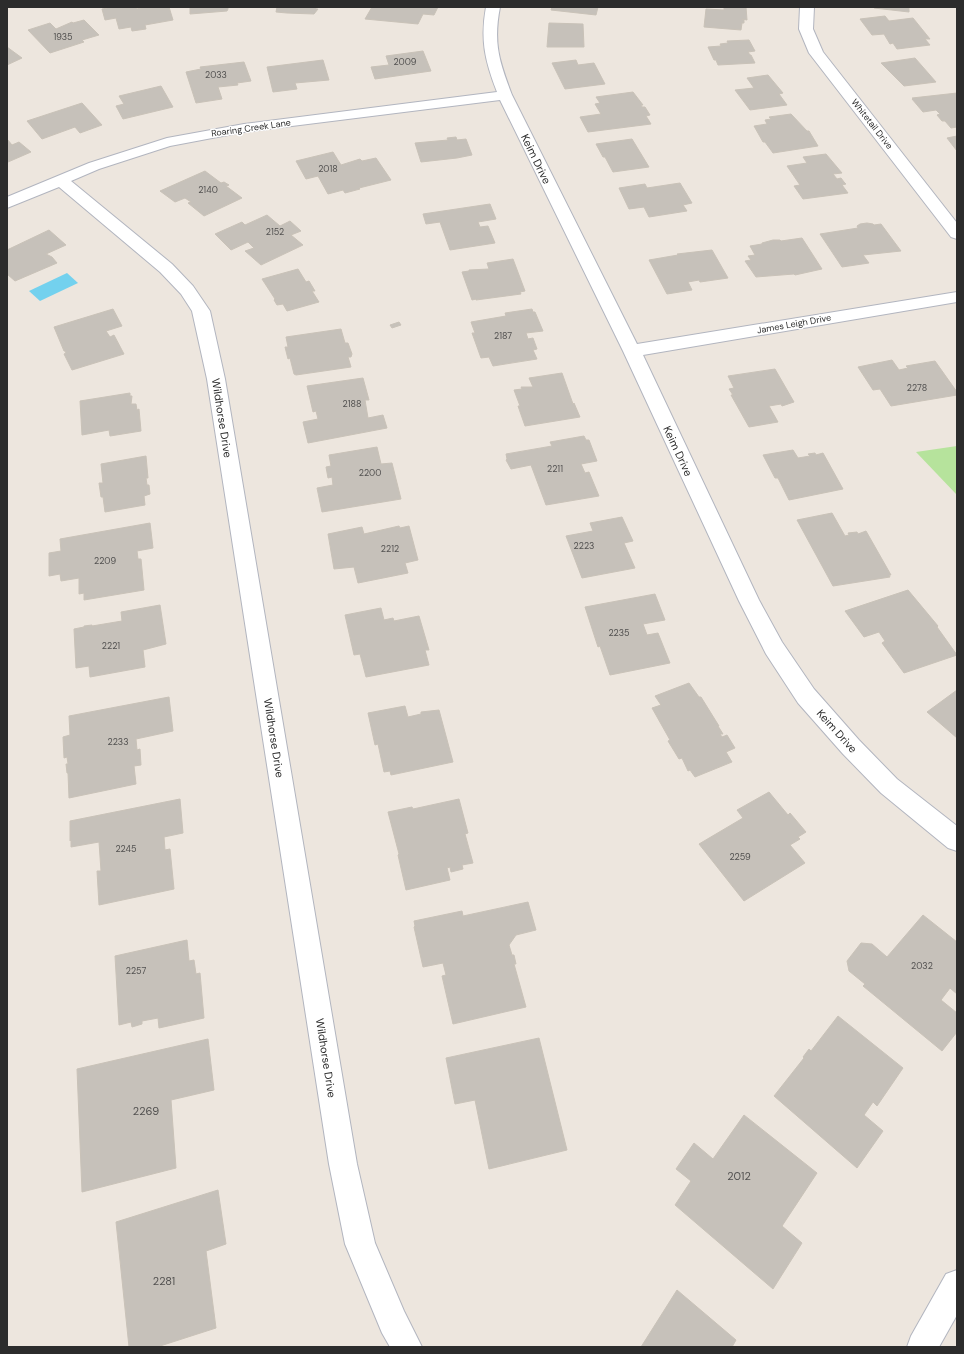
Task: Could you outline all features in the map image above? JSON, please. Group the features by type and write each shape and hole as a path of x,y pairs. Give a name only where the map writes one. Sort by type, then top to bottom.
{"street":[{"name":"Keim Drive","path":"493,7 489,37 489,50 505,95 632,351 749,601 774,648 806,696 851,747 889,786 957,840"},
{"name":"Whitetail Drive","path":"807,7 806,29 816,53 957,234"},
{"name":"Roaring Creek Lane","path":"7,203 94,166 167,142 206,134 505,95"},
{"name":"Wildhorse Drive","path":"60,180 166,268 187,290 201,311 216,379 343,1164 360,1244 393,1322 407,1347"},
{"name":"James Leigh Drive","path":"632,351 957,297"},
{"path":"922,1347 957,1285"}],"green space":[{"path":"957,446 957,495 916,452"}],"water":[{"path":"67,273 78,283 40,301 29,291"}],"building":[{"path":"113,7 136,7 137,9 144,7 169,7 173,20 145,25 146,29 132,31 131,27 119,29 116,18 105,20 102,9"},
{"path":"190,7 228,7 228,9 227,11 190,14"},
{"path":"277,7 316,7 316,9 318,9 314,14 287,13 276,12"},
{"path":"372,7 438,7 434,15 423,14 418,24 365,19"},
{"path":"552,7 598,7 596,15 551,10"},
{"path":"724,7 746,7 747,20 742,19 744,20 744,23 742,23 741,30 704,27 706,9 724,10"},
{"path":"909,7 909,12 874,8"},
{"path":"885,16 889,21 913,18 930,39 925,39 930,45 897,49 893,43 890,44 884,34 872,35 860,19"},
{"path":"84,20 99,35 82,40 84,42 50,53 28,30 50,23 56,29 72,22"},
{"path":"549,23 583,24 584,47 547,47"},
{"path":"749,40 755,51 748,52 755,63 718,65 708,47 721,46 720,44 728,43 727,41"},
{"path":"7,47 22,58 7,65"},
{"path":"423,51 431,71 375,79 371,67 389,65 386,56"},
{"path":"915,58 936,82 904,86 881,63"},
{"path":"323,60 329,80 295,83 297,89 273,92 267,67"},
{"path":"576,60 578,65 594,63 605,84 565,89 552,63"},
{"path":"244,62 251,81 237,83 238,85 218,87 222,99 196,103 186,72 201,69 200,67"},
{"path":"768,75 783,93 779,94 787,105 750,110 735,90 754,88 747,78"},
{"path":"161,86 173,107 123,119 116,106 124,104 119,96"},
{"path":"633,92 643,105 641,105 642,107 645,107 650,115 646,116 651,124 588,132 580,117 601,114 595,104 600,103 596,97"},
{"path":"957,93 957,127 951,128 937,115 940,114 936,110 923,112 912,99 912,98"},
{"path":"82,103 102,125 80,133 75,127 42,139 27,121"},
{"path":"791,114 807,131 809,131 818,146 773,153 765,142 763,142 754,126 767,124 765,120 771,119 769,117"},
{"path":"957,136 957,151 947,138"},
{"path":"456,137 457,140 466,139 472,155 421,162 415,143 448,140 447,138"},
{"path":"7,139 12,145 19,142 31,152 8,162"},
{"path":"632,139 649,167 613,172 596,144"},
{"path":"333,152 341,165 360,159 362,161 376,158 391,180 345,193 343,190 328,194 318,176 306,179 296,161"},
{"path":"826,154 842,173 833,174 837,179 841,178 846,184 842,185 848,193 803,199 794,186 800,185 787,166 807,163 803,157"},
{"path":"205,171 221,183 224,182 229,185 226,186 242,198 204,216 188,203 191,202 185,198 175,202 160,191"},
{"path":"680,183 692,203 683,205 687,211 649,217 644,207 629,209 619,188 645,184 647,188"},
{"path":"490,204 496,219 478,222 480,227 488,226 495,243 450,250 440,222 426,224 423,214"},
{"path":"267,215 280,226 290,221 301,231 291,235 303,245 261,265 245,251 254,248 248,242 231,250 215,234 242,222 245,225"},
{"path":"867,223 874,225 881,224 901,251 863,255 869,263 842,267 820,234 858,228 857,226 860,224"},
{"path":"49,230 66,245 46,254 52,257 57,263 15,281 7,274 7,250"},
{"path":"802,238 822,269 795,275 756,277 745,261 751,260 748,256 755,255 750,246 773,240 781,241"},
{"path":"712,250 728,278 688,282 692,290 667,294 649,260 678,255 677,254"},
{"path":"513,259 525,291 520,292 521,294 472,300 462,272 469,270 489,269 487,263"},
{"path":"298,269 306,282 309,281 315,291 312,291 319,302 287,311 283,304 277,305 274,300 275,299 262,279"},
{"path":"113,309 122,326 106,331 110,337 114,335 124,354 72,370 64,354 66,353 54,327"},
{"path":"532,309 533,312 535,312 543,331 526,333 528,339 533,338 537,349 533,350 537,359 493,366 489,357 481,358 472,333 475,333 471,322 506,316 505,313"},
{"path":"399,322 401,325 392,328 390,325"},
{"path":"341,329 345,343 348,343 352,354 351,357 348,357 351,367 296,375 294,374 290,358 288,359 285,347 288,347 286,337"},
{"path":"892,360 899,370 908,368 906,366 935,361 957,392 957,395 891,406 880,389 873,390 858,367"},
{"path":"775,369 794,402 782,406 781,404 769,406 778,422 749,427 731,395 733,395 729,389 734,388 728,376"},
{"path":"562,373 573,404 574,403 580,417 525,426 514,390 522,389 521,387 533,387 529,378"},
{"path":"363,378 369,400 365,400 368,418 383,415 387,428 308,443 303,422 318,419 316,411 313,412 307,386"},
{"path":"130,393 130,396 132,396 131,404 136,404 137,410 139,409 141,431 110,436 109,430 82,435 80,401"},
{"path":"584,436 586,440 589,440 597,461 581,464 585,473 589,472 599,496 546,505 531,465 511,469 506,460 506,454 552,446 550,442"},
{"path":"377,447 381,464 392,463 401,499 322,512 317,488 333,485 332,477 328,478 326,467 331,466 329,455"},
{"path":"793,450 798,458 810,456 808,454 815,453 816,455 823,453 843,489 789,500 778,478 775,478 763,455"},
{"path":"146,456 148,478 146,478 147,485 149,485 150,494 144,496 145,505 105,512 99,483 103,483 101,464"},
{"path":"832,513 845,536 849,535 848,533 857,532 858,534 866,531 891,575 889,575 890,577 833,586 797,520"},
{"path":"622,517 633,541 624,543 635,568 582,578 566,536 593,531 590,523"},
{"path":"150,523 153,548 137,551 138,559 141,559 144,590 84,600 84,593 79,594 79,578 61,581 60,574 49,576 49,553 61,551 60,539"},
{"path":"399,526 400,528 409,526 418,560 405,563 408,573 358,583 354,567 334,569 328,534 362,527 364,534"},
{"path":"908,590 938,626 937,627 957,655 904,673 882,643 885,641 879,632 864,637 845,611"},
{"path":"655,594 665,620 643,624 647,635 658,633 670,663 610,675 600,646 598,647 585,607"},
{"path":"160,605 166,644 143,650 145,667 90,677 89,666 76,668 74,629 84,626 122,621 121,612"},
{"path":"381,608 384,620 393,618 394,621 419,616 429,650 425,650 429,665 366,677 360,654 354,655 345,615"},
{"path":"689,683 699,697 701,697 719,726 723,734 720,734 722,737 727,735 735,748 726,752 732,762 695,777 690,770 688,771 682,758 679,759 668,741 670,740 652,708 661,705 655,696"},
{"path":"957,690 957,738 927,712"},
{"path":"169,697 173,731 136,739 137,750 140,749 141,765 134,766 136,784 69,798 68,773 66,764 68,764 67,757 64,758 63,737 70,735 69,716"},
{"path":"405,706 408,717 421,714 421,712 439,710 453,762 391,775 390,771 384,772 378,744 375,745 368,713"},
{"path":"769,792 788,815 790,813 806,832 798,837 800,839 790,845 805,863 744,901 699,844 743,818 737,810"},
{"path":"180,799 183,833 164,837 165,850 170,849 174,889 99,905 97,871 101,871 99,842 71,847 70,821"},
{"path":"459,799 468,833 465,834 473,863 462,865 463,869 451,872 450,867 447,868 450,880 406,890 399,854 388,812 412,807 413,809"},
{"path":"528,902 536,930 516,935 509,945 512,955 514,955 516,964 514,964 526,1007 453,1024 442,976 446,975 443,963 423,967 414,921 462,911 463,916"},
{"path":"923,915 957,942 957,994 950,988 941,1000 957,1013 957,1032 942,1051 863,986 865,984 849,971 847,961 861,943 872,944 887,957"},
{"path":"187,940 189,961 194,960 196,974 200,973 204,1018 159,1028 158,1018 142,1021 142,1024 132,1027 131,1022 119,1025 115,956"},
{"path":"838,1016 903,1068 877,1106 873,1102 864,1115 883,1131 857,1168 774,1096 804,1058 803,1057 809,1049 811,1051"},
{"path":"539,1038 567,1150 489,1169 475,1100 455,1104 446,1058"},
{"path":"208,1039 214,1090 171,1100 176,1168 82,1192 77,1069"},
{"path":"744,1115 817,1173 782,1226 802,1243 773,1289 675,1205 691,1181 676,1169 694,1143 713,1159"},
{"path":"218,1190 226,1244 206,1251 216,1328 157,1347 129,1347 116,1222"},
{"path":"677,1290 736,1340 732,1347 641,1347"}]}
